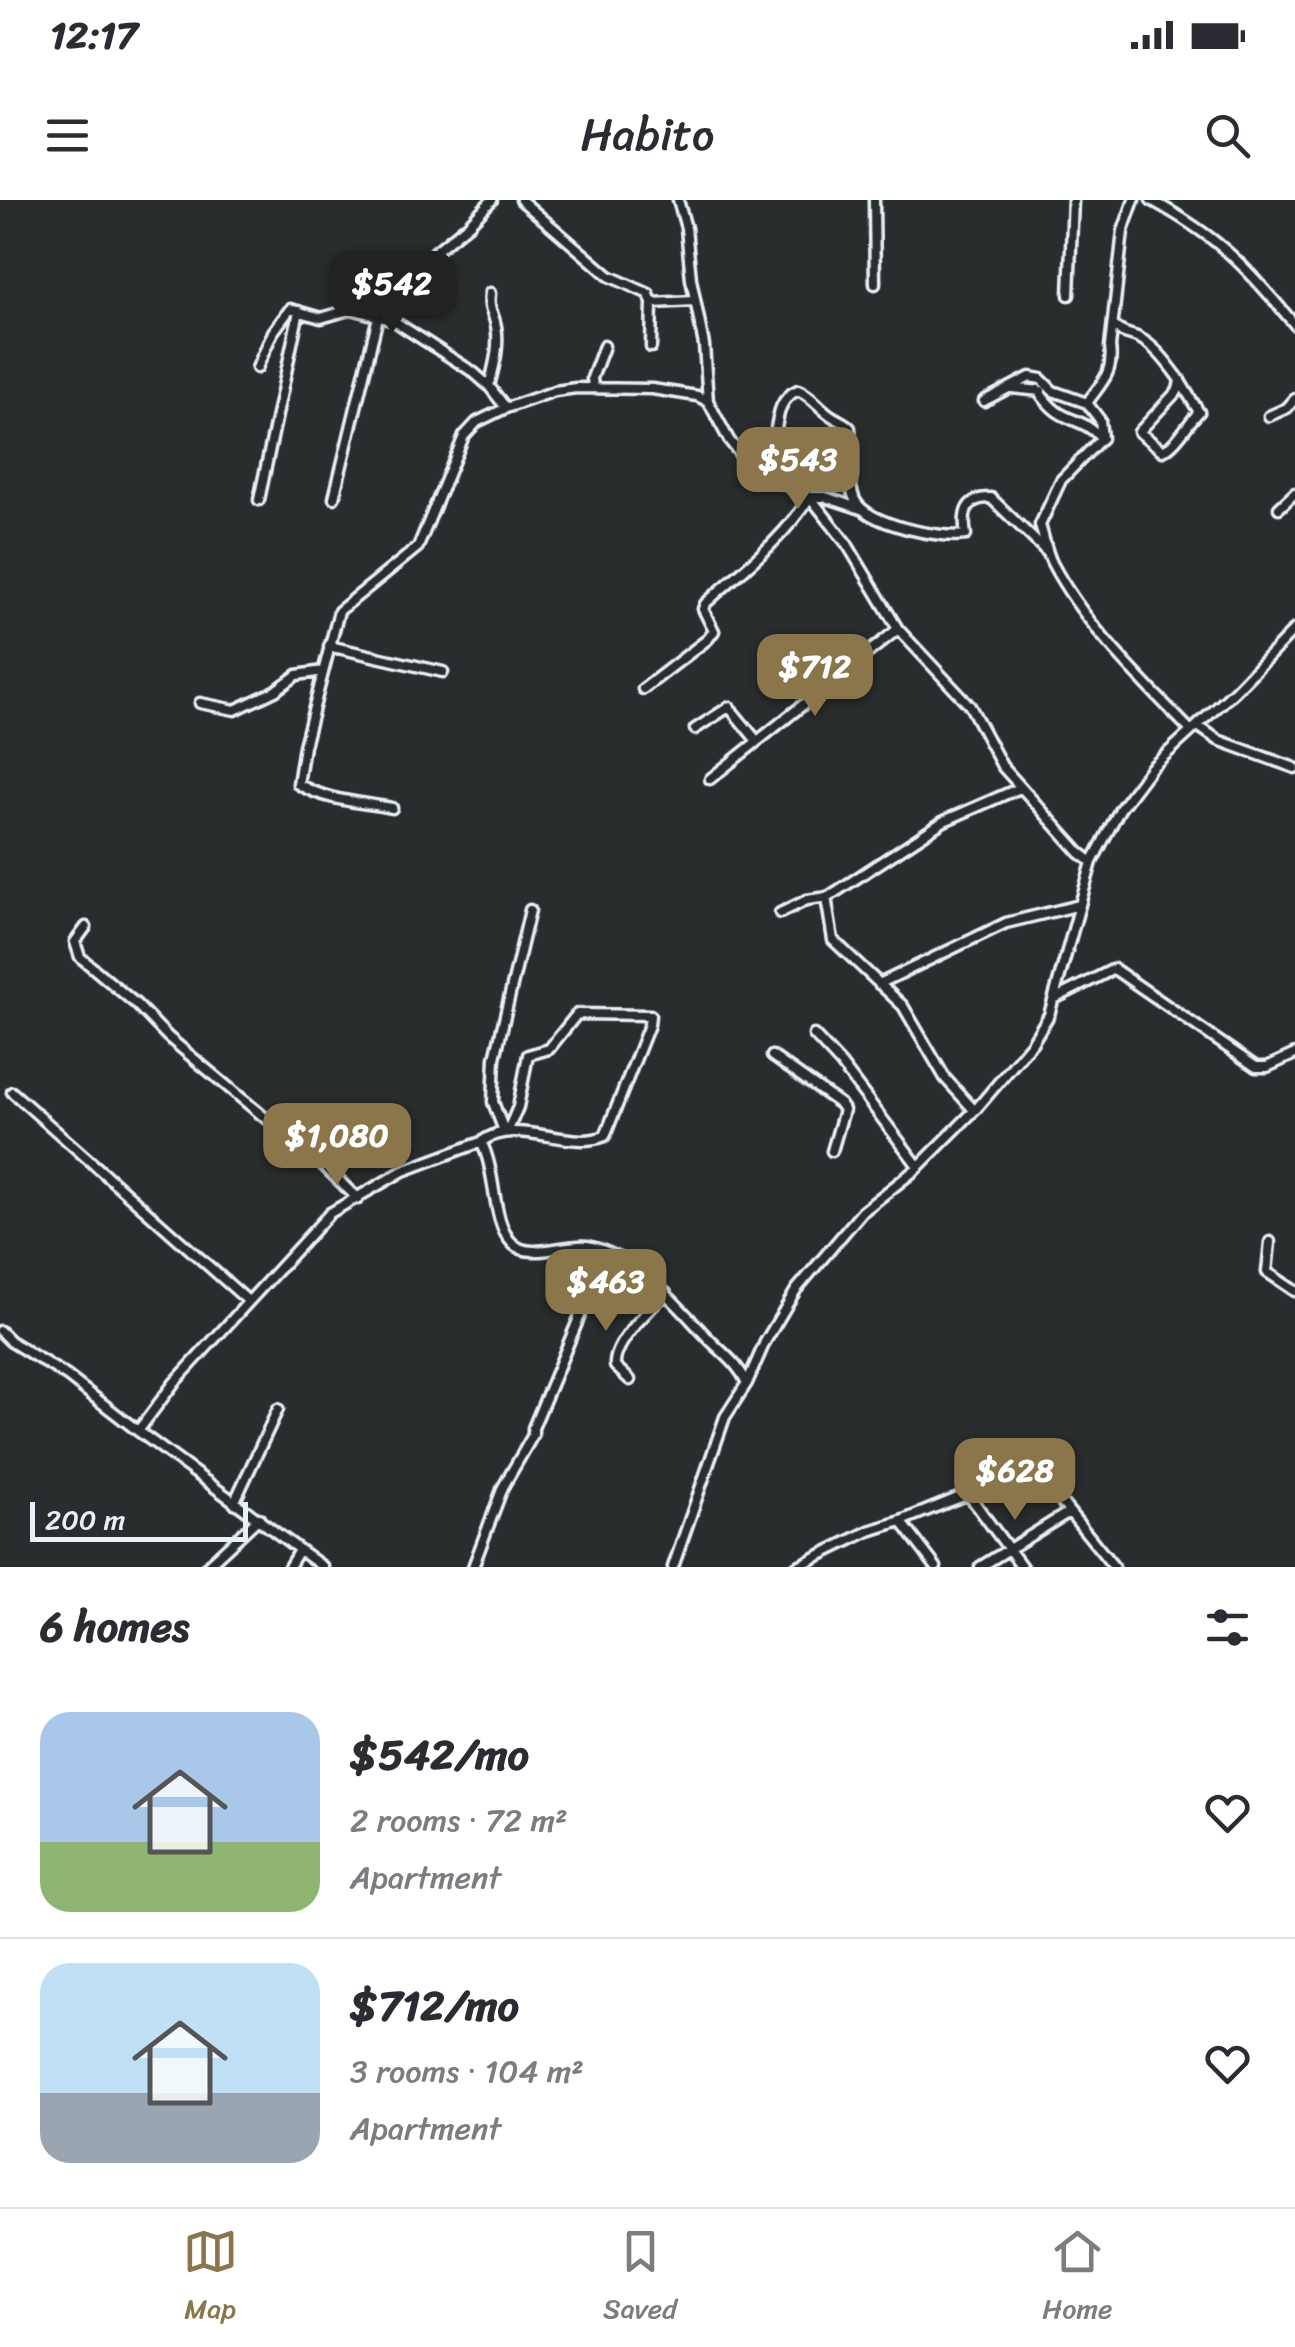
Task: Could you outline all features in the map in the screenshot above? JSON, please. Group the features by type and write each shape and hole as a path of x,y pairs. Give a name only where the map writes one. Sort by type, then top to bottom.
{"street":[{"path":"334,498 380,316 391,310 405,276 492,200"},
{"path":"521,200 609,276 649,294 651,346"},
{"path":"678,200 704,345 708,402 728,440 762,473 810,498 846,544 898,629 970,706 996,756 1020,788 1092,862"},
{"path":"874,200 875,284"},
{"path":"1069,295 1074,200"},
{"path":"1088,402 1106,380 1112,362 1110,347 1123,231 1134,200"},
{"path":"1155,201 1190,221 1232,254 1295,324"},
{"path":"489,386 496,357 496,326 488,309 490,293"},
{"path":"652,303 695,301"},
{"path":"257,368 277,325 290,309 321,318 352,309 410,330 489,386 506,408"},
{"path":"259,500 300,311"},
{"path":"1114,326 1151,346 1180,381 1199,412 1183,427 1170,448 1163,451 1138,432 1178,390 1180,381"},
{"path":"594,388 596,365 604,346"},
{"path":"984,400 1030,377 1042,379 1053,391"},
{"path":"696,396 706,388"},
{"path":"1010,388 1053,391 1088,402 1100,420 1102,438"},
{"path":"392,808 311,792 298,784 304,746 343,605 418,547 464,436 477,422 555,391 652,389 696,396 708,402"},
{"path":"762,473 772,450 780,407 785,398 798,390 850,428 852,492 861,509"},
{"path":"1038,390 1055,414 1091,427 1102,438"},
{"path":"1269,416 1287,408 1295,399"},
{"path":"1029,535 1040,525 1061,480 1102,438"},
{"path":"1279,508 1295,493"},
{"path":"810,498 825,497 907,528 954,537 966,535 968,505 973,500 992,498 1048,554 1104,635 1195,728 1295,768"},
{"path":"643,689 708,639 714,631 702,609 705,604 743,574 792,525 810,498"},
{"path":"1040,525 1048,554"},
{"path":"710,779 898,629"},
{"path":"673,1567 725,1418 747,1382 764,1342 810,1272 862,1212 918,1166 974,1110 1032,1043 1049,1015 1092,862 1132,790 1295,629"},
{"path":"329,646 442,672"},
{"path":"200,703 235,710 276,691 297,675 323,671"},
{"path":"695,728 728,707 757,741"},
{"path":"780,914 800,902 826,897 944,821 1020,788"},
{"path":"826,897 832,940 913,1019 946,1078 974,1110"},
{"path":"880,984 1006,922 1080,905"},
{"path":"501,1132 493,1102 495,1058 530,910"},
{"path":"86,928 75,942 80,956 168,1037 264,1117 285,1128 358,1199"},
{"path":"1054,998 1114,969 1252,1064 1268,1067 1295,1054"},
{"path":"138,1431 174,1383 319,1222 403,1171 481,1142 501,1132 508,1130 518,1107 528,1055 549,1049 577,1014 650,1015 650,1025 605,1136 588,1140 501,1132"},
{"path":"814,1035 841,1064 918,1166"},
{"path":"772,1056 844,1110 832,1151"},
{"path":"12,1092 247,1300"},
{"path":"481,1142 489,1157 499,1218 511,1242 538,1250 583,1245 636,1269 666,1293 737,1364 747,1382"},
{"path":"1270,1242 1267,1272 1294,1288"},
{"path":"473,1567 503,1487 533,1436 588,1299 593,1276 612,1257"},
{"path":"630,1380 615,1366 614,1358 639,1320 666,1293"},
{"path":"0,1331 67,1376 323,1567"},
{"path":"234,1503 278,1409"},
{"path":"796,1567 869,1530 968,1494 1029,1462 1114,1567"},
{"path":"968,1494 1022,1567"},
{"path":"980,1567 1069,1512"},
{"path":"206,1567 259,1518"},
{"path":"902,1521 936,1567"},
{"path":"289,1567 299,1550"}]}
